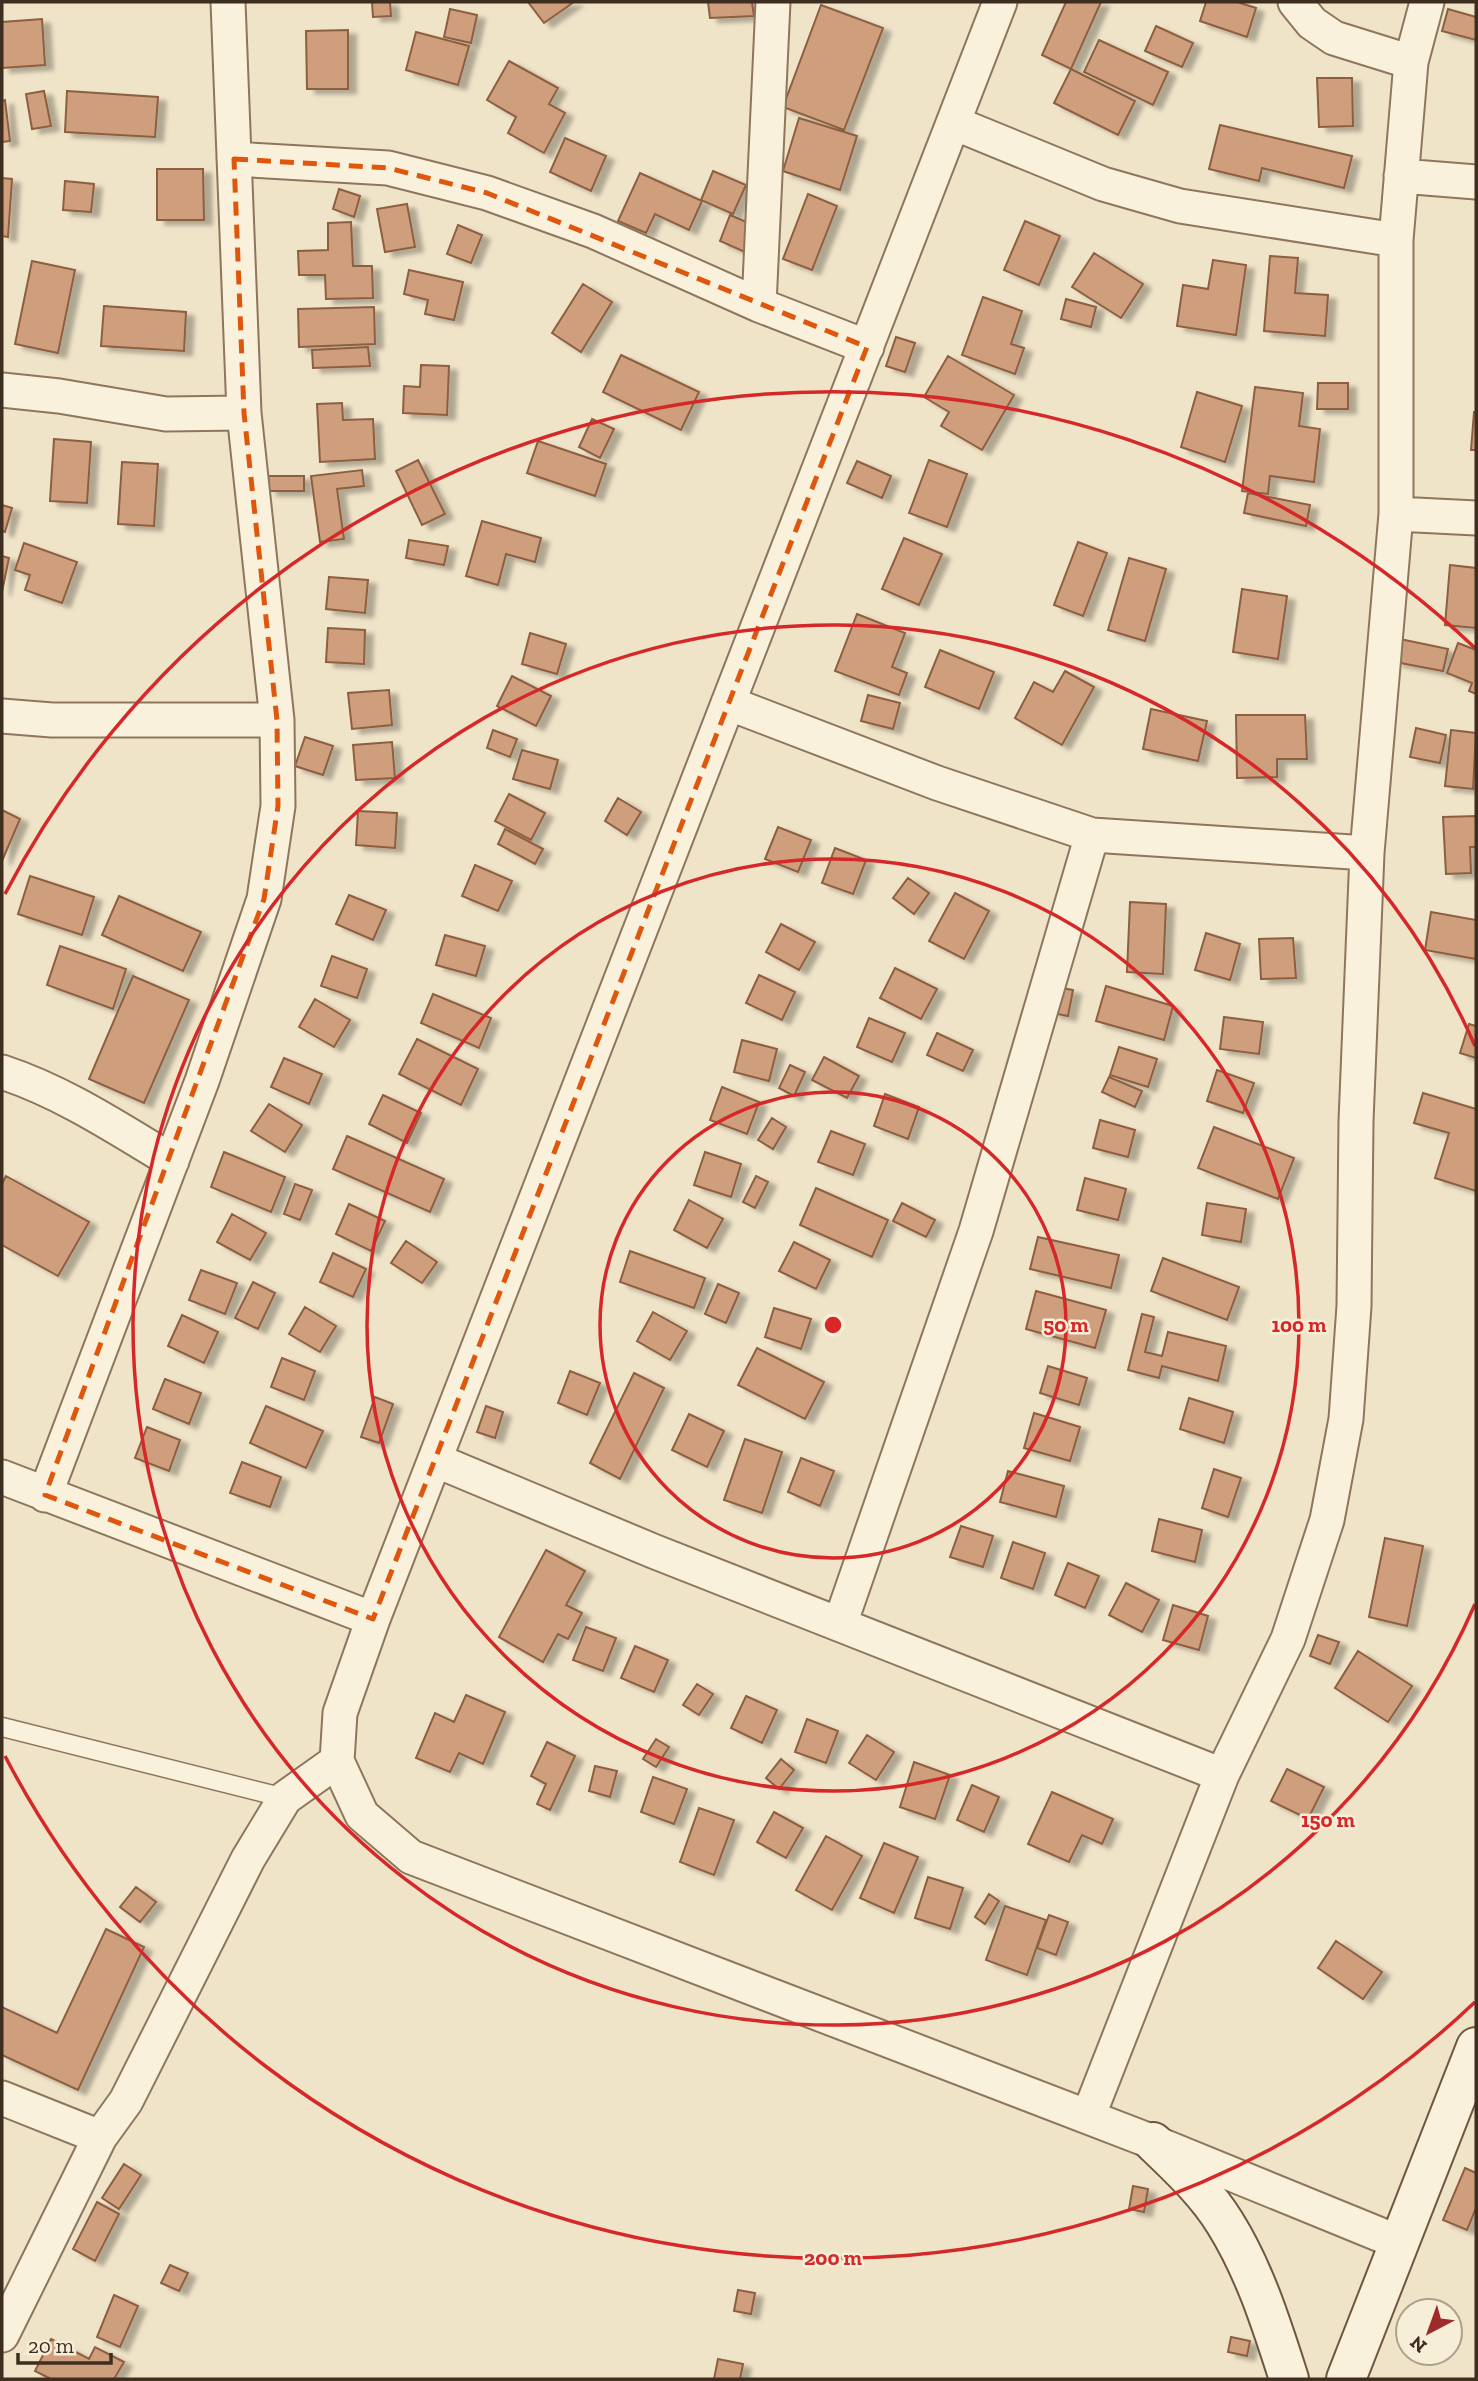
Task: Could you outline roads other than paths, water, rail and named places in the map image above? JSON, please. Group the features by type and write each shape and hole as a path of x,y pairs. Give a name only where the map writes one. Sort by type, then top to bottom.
{"street":[{"path":"45,1495 172,1161 264,899 278,806 277,720 244,413 228,2"},
{"path":"759,305 773,2"},
{"path":"1000,2 373,1619 340,1713 337,1761 362,1815 411,1857 1153,2142 1398,2242"},
{"path":"1295,2 1312,23 1334,38 1411,62"},
{"path":"1088,2117 1222,1774 1288,1639 1327,1520 1346,1419 1354,1306 1356,1121 1367,853 1396,514 1396,240 1411,62 1427,2"},
{"path":"954,123 1103,184 1180,206 1396,240"},
{"path":"234,159 388,168 487,193 593,232 759,305 867,347"},
{"path":"1401,176 1476,183"},
{"path":"2,390 59,396 166,414 244,413"},
{"path":"1396,514 1476,518"},
{"path":"728,703 937,783 1092,835 1367,853"},
{"path":"2,716 52,720 277,720"},
{"path":"840,1624 976,1231 1092,835"},
{"path":"2,1072 90,1112 172,1161"},
{"path":"435,1460 653,1551 1222,1774"},
{"path":"2,1478 373,1619"},
{"path":"2,2334 100,2137 126,2101 248,1859 285,1798 337,1761"},
{"path":"1346,2379 1476,2047"},
{"path":"2,2098 100,2137"},
{"path":"1153,2142 1192,2180 1225,2222 1250,2272 1289,2379"}],"lane":[{"path":"2,1727 285,1798"}]}
